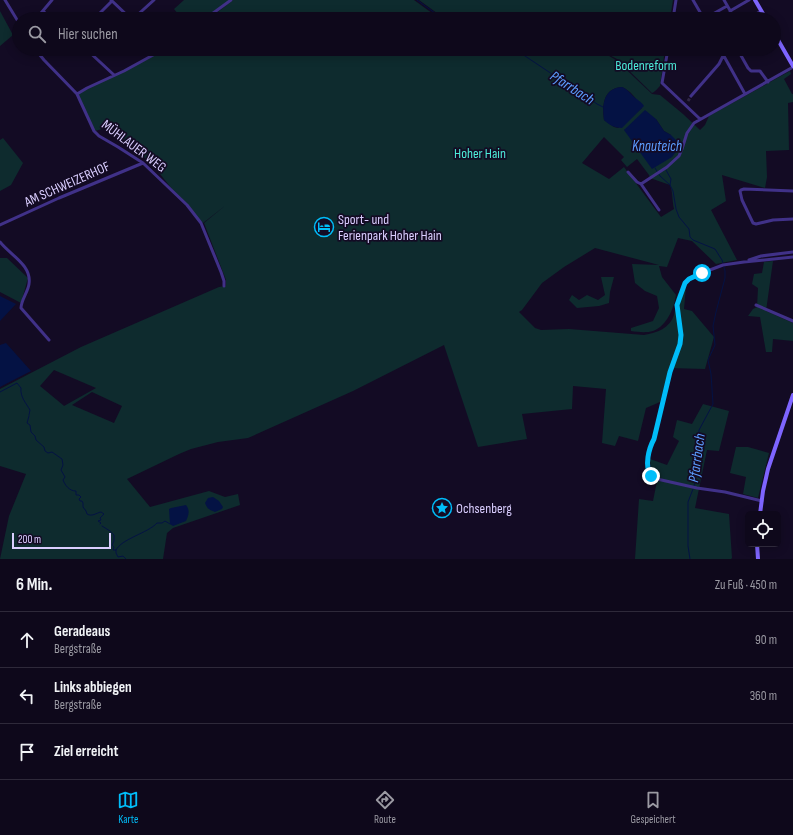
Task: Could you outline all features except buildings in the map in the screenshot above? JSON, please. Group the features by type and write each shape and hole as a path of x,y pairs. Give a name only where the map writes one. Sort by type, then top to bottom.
{"street":[{"path":"5,0 12,12"},
{"path":"43,11 52,0"},
{"path":"100,12 111,0 124,12"},
{"path":"140,12 154,0"},
{"path":"215,12 231,0"},
{"path":"674,12 676,0"},
{"path":"693,0 700,12"},
{"path":"724,0 730,11 749,0"},
{"path":"755,0 761,11"},
{"path":"716,12 727,6"},
{"path":"641,184 667,167 679,156 685,138 694,123 793,67 781,46"},
{"name":"MÜHLAUER WEG","path":"41,56 77,94 94,132 143,163 187,205 199,221 221,272 224,286"},
{"path":"94,56 114,75"},
{"path":"77,94 152,56"},
{"path":"667,56 662,83 700,119"},
{"path":"691,96 719,64 724,56 745,94"},
{"path":"741,56 751,71 760,71 768,82"},
{"path":"685,104 688,101"},
{"name":"AM SCHWEIZERHOF","path":"0,225 59,198 143,163"},
{"path":"628,172 637,182 641,184 659,210"},
{"path":"793,191 744,189 740,191 742,200 753,222 756,224 773,220 793,219"},
{"path":"0,242 26,269 29,277 29,283 21,308 49,340"},
{"path":"744,262 761,256 793,252"},
{"path":"762,501 725,492 697,488 657,479 651,476 649,472 648,456 662,409 670,372 680,344 681,335 677,305 685,283 689,279 723,265 793,257"},
{"path":"756,305 793,321"},
{"path":"760,511 768,469 793,395"},
{"path":"757,547 758,559"}],"green space":[{"path":"184,0 230,0 213,12 176,12 174,9"},
{"path":"233,0 414,0 430,12 218,12"},
{"name":"Bodenreform","path":"419,0 673,0 671,12 436,12"},
{"path":"0,11 12,36 0,46"},
{"name":"Hoher Hain","path":"150,56 609,56 616,60 652,94 660,95 700,130 705,125 709,116 790,71 791,74 784,79 793,94 793,102 788,103 789,150 766,151 767,177 765,188 722,175 726,201 711,210 737,260 716,264 692,241 678,238 667,267 659,266 662,277 676,295 674,305 669,316 658,329 648,332 631,331 631,328 653,321 659,308 657,296 645,291 635,283 632,264 659,265 595,248 564,267 542,283 519,312 535,328 541,330 569,329 644,335 654,333 666,327 674,315 678,295 686,287 684,309 692,311 714,337 705,369 669,368 660,402 646,408 638,441 619,436 615,446 602,443 606,389 573,386 572,409 522,414 527,439 478,447 444,345 353,391 248,438 218,442 191,449 127,479 150,507 209,491 225,497 238,494 240,505 173,528 167,533 163,559 0,559 9,516 26,474 0,466 0,389 81,347 219,287 226,286 226,280 204,223 226,205 203,223 179,198 153,165 109,127 95,131 77,94","holes":["622,87 631,93 642,108 618,128 604,120 603,109 607,94 616,88","656,119 664,131 671,135 624,130","604,137 624,157 621,160 627,167 637,159 650,178 670,185 674,209 661,217 624,167 609,179 582,163","54,370 96,388 64,406 40,386","92,392 122,406 114,423 72,405"]},
{"name":"Bodenreform","path":"611,56 664,56 660,86 652,93 617,59"},
{"path":"3,138 23,163 11,185 0,191 0,140"},
{"path":"0,258 7,258 28,278 21,303 0,292"},
{"path":"773,261 766,311 793,323 793,341 773,339 772,352 766,352 760,317 748,316 753,309 757,307 758,288 752,284 754,274 762,273 764,262"},
{"path":"601,277 614,277 609,303 599,306 577,308 569,300 572,295 579,300 587,295 598,300 605,295"},
{"path":"703,404 729,411 719,451 707,450 695,508 729,514 732,558 635,559 639,499 653,501 658,476 651,473 650,459 667,465 679,441 673,437 677,420 692,424"},
{"path":"736,447 748,447 769,453 758,498 743,494 746,477 730,473"}],"water":[{"name":"Knauteich","path":"622,87 644,106 622,128 612,126 604,120 603,109 607,94 616,88"},
{"name":"Knauteich","path":"645,110 656,119 664,131 678,142 678,149 672,157 652,169 624,130"},
{"path":"0,296 16,304 0,321"},
{"path":"6,343 31,371 0,387 0,345"},
{"path":"213,497 219,501 223,507 215,512 209,509 205,503 208,498"},
{"path":"186,505 189,513 186,521 173,526 170,524 169,509"}],"waterway":[{"name":"Pfarrbach","path":"417,0 434,12"},
{"name":"Pfarrbach","path":"525,56 603,107"},
{"path":"655,168 660,176 670,185"},
{"name":"Pfarrbach","path":"666,170 671,179 670,185 673,191 676,209 679,217 689,229 690,237 693,240 715,249 723,263"},
{"name":"Pfarrbach","path":"694,486 699,430 713,404 711,374 708,360 715,345 713,326 725,278 724,267"},
{"path":"0,392 17,383 21,388 22,397 30,410 29,415"},
{"path":"29,416 27,423 30,425 31,432 35,436 36,440 44,447 45,451 48,453 52,452 62,459 63,465 61,470 65,477 63,480 69,489 76,491 76,495 81,497 79,499 82,501 83,507 87,514 92,515 101,512 104,514 100,518 101,520 98,521 101,523 100,524"},
{"name":"Pfarrbach","path":"690,559 688,546 688,502 693,489"},
{"path":"116,550 129,539 148,530 157,523 162,523 165,521 170,524"},
{"path":"102,526 114,535 112,545 114,547 113,550 116,550 118,557 123,556 126,559"}],"tunnel":[{"path":"688,101 691,96"}],"place":[{"name":"Sport- und Ferienpark Hoher Hain","path":"324,227"},
{"name":"Ochsenberg","path":"442,508"}],"route":[{"path":"651,476 649,472 648,456 662,409 670,372 680,344 681,326 677,305 685,283 689,279 702,273"}]}
